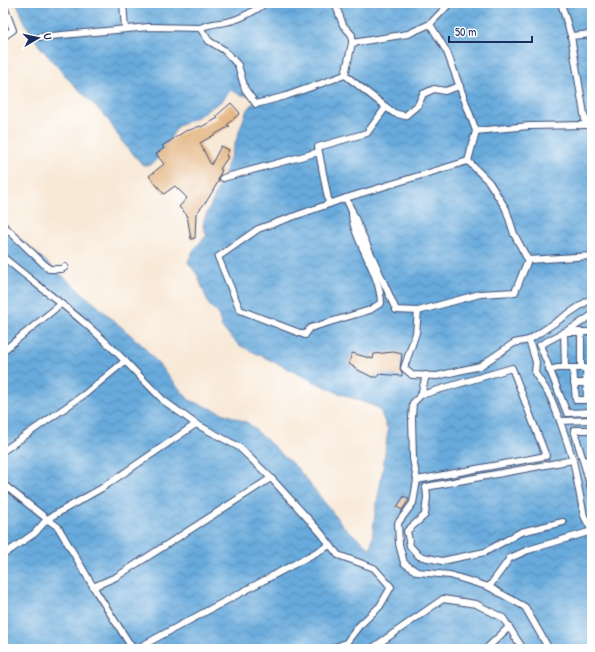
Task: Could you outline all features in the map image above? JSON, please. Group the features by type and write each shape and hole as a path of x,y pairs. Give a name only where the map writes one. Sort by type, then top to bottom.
{"lane":[{"path":"123,3 124,29"},
{"path":"335,3 343,25 352,35 352,43 345,74"},
{"path":"352,43 408,34 430,24 450,3"},
{"path":"476,131 529,126 589,123 571,36 561,3"},
{"path":"3,4 13,30 3,37"},
{"path":"40,38 149,27 200,28 208,24 234,20 256,10 262,4"},
{"path":"430,24 447,52 476,131 468,161"},
{"path":"200,28 209,41 224,50 238,65 245,89 256,104 286,96 345,74"},
{"path":"571,36 592,34"},
{"path":"345,74 394,114 405,116 418,106 423,94 434,89 446,91 460,86"},
{"path":"329,204 318,147 366,133 386,107"},
{"path":"223,178 319,152"},
{"path":"352,210 354,225 374,274 381,303 370,310 310,328 305,335 240,310 218,257 258,228 346,198 468,161"},
{"path":"468,161 489,182 506,208 514,234 528,260"},
{"path":"346,198 396,310 418,311 480,294 515,292 528,260"},
{"path":"3,225 49,269 62,269 65,267"},
{"path":"528,260 592,256"},
{"path":"3,257 61,304 115,351 164,401 196,424 239,447 271,478 320,532 338,555 374,568 391,587 380,606 359,626 346,643 331,649"},
{"path":"3,267 9,263"},
{"path":"418,311 416,333 404,368 412,375 437,376 480,366 514,343 529,340 592,298"},
{"path":"3,351 61,304"},
{"path":"592,315 540,345 567,412 592,412"},
{"path":"564,332 592,332"},
{"path":"564,332 565,368"},
{"path":"573,368 576,400 589,400 589,383 581,332"},
{"path":"489,587 510,558 528,550 592,531 584,516 573,460 560,421 550,396 535,373 536,362 529,340"},
{"path":"3,451 85,394 125,361"},
{"path":"418,480 546,456 512,368 421,395 413,403 413,459 418,480 413,503 398,523 399,544 404,563 416,572 450,575 489,587 524,607 548,649"},
{"path":"549,370 586,368"},
{"path":"421,395 426,375"},
{"path":"574,383 589,383"},
{"path":"560,421 592,420"},
{"path":"3,555 35,533 47,519 102,488 196,424"},
{"path":"592,430 574,430 584,461 589,469 592,491"},
{"path":"563,522 521,532 485,552 442,561 419,556 410,546 407,531 424,516 427,497 426,487 573,460"},
{"path":"584,461 592,460"},
{"path":"93,587 116,577 271,478"},
{"path":"3,484 58,527 93,587 133,649"},
{"path":"136,649 330,545"},
{"path":"371,649 443,599 476,604 503,618 523,649"},
{"path":"486,649 509,627"}],"water":[{"path":"17,3 592,3 592,649 3,649 3,224 142,345 189,400 248,423 297,468 344,527 371,549 388,430 379,408 334,391 239,345 222,328 218,313 209,305 198,276 188,262 193,251 207,235 203,227 204,220 223,178 246,112 255,101 251,96 241,95 231,90 220,102 197,117 178,126 156,160 150,165 143,165 123,143 107,118 72,83 40,47 26,25"}],"building":[{"path":"231,103 240,113 227,125 230,126 200,143 211,165 221,146 229,150 226,156 228,157 220,169 222,170 218,182 208,199 196,214 195,238 191,239 187,215 179,207 187,198 175,186 164,194 149,176 164,164 156,154 164,148 162,146 187,130 201,127 218,118 216,116"},
{"path":"393,352 402,354 400,369 402,376 379,374 378,377 372,377 349,364 352,353 373,359 374,354"},
{"path":"404,496 409,499 402,510 397,507"}]}
